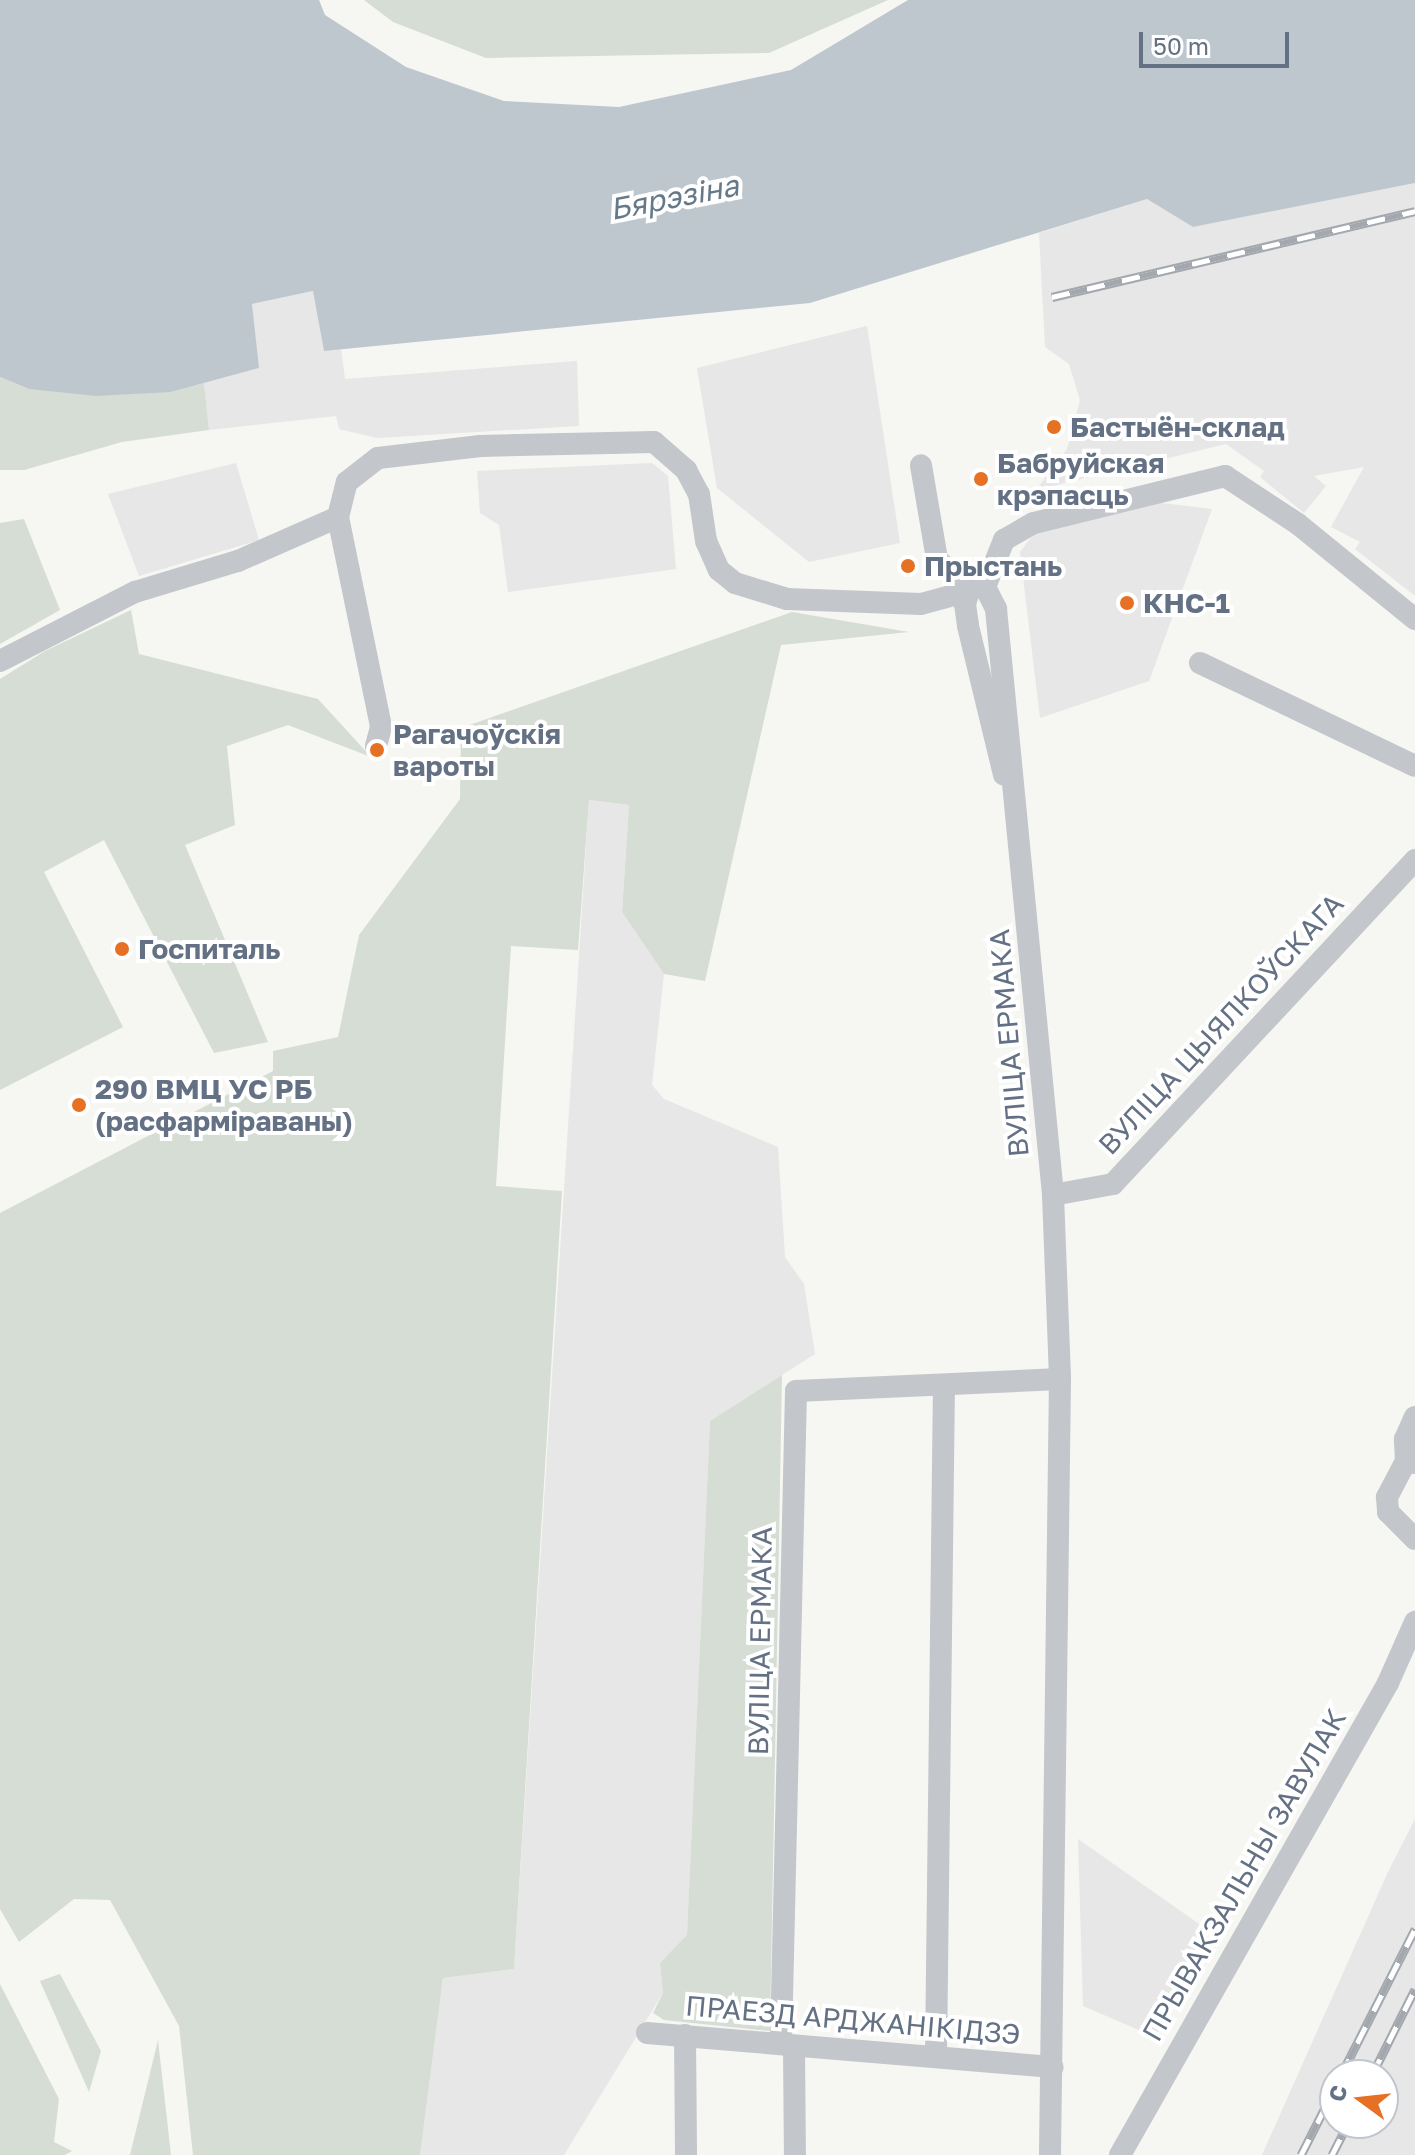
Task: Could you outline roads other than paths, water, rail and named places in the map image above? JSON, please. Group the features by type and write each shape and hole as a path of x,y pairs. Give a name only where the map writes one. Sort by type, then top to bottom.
{"street":[{"path":"376,746 381,727 338,517 347,482 378,458 432,450 634,439 654,442 686,470 699,494 706,541 719,570 735,583 787,599 880,606 921,604 977,589 1004,540 1034,523 1225,476 1298,524 1415,619"},
{"path":"921,465 937,559 977,589"},
{"path":"0,661 135,592 238,561 338,517"},
{"name":"ВУЛІЦА ЕРМАКА","path":"977,589 996,609 1012,799 1033,953 1053,1195 1060,1379 1050,2155"},
{"path":"1200,663 1415,766"},
{"name":"ВУЛІЦА ЦЫЯЛКОЎСКАГА","path":"1053,1195 1113,1184 1415,860"},
{"name":"ВУЛІЦА ЕРМАКА","path":"795,2155 787,2045 796,1391 1060,1379"},
{"path":"936,2056 944,1386"},
{"path":"1415,1417 1405,1439 1411,1462 1387,1497 1388,1512 1415,1539"},
{"name":"ПРЫВАКЗАЛЬНЫ ЗАВУЛАК","path":"1120,2155 1380,1696 1415,1622"},
{"name":"ПРАЕЗД АРДЖАНІКІДЗЭ","path":"647,2033 1053,2067"},
{"path":"685,2035 686,2155"}],"water":[{"name":"Бярэзіна","path":"0,0 319,0 325,15 406,67 504,101 619,107 791,70 908,0 1415,0 1415,183 1193,227 1147,199 810,303 324,351 313,291 252,304 259,368 171,392 96,396 29,389 0,377"}],"railway":[{"path":"1052,297 1415,211"},
{"path":"1349,2059 1415,1929"},
{"path":"1380,2059 1415,1989"},
{"path":"1301,2155 1319,2120"},
{"path":"1332,2155 1340,2139"}],"place":[{"name":"Бастыён-склад","path":"1054,427"},
{"name":"Бабруйская крэпасць","path":"981,479"},
{"name":"Прыстань","path":"908,566"},
{"name":"КНС-1","path":"1127,603"},
{"name":"Рагачоўскія вароты","path":"377,750"},
{"name":"Госпиталь","path":"122,949"},
{"name":"290 ВМЦ УС РБ (расфарміраваны)","path":"79,1105"}]}
